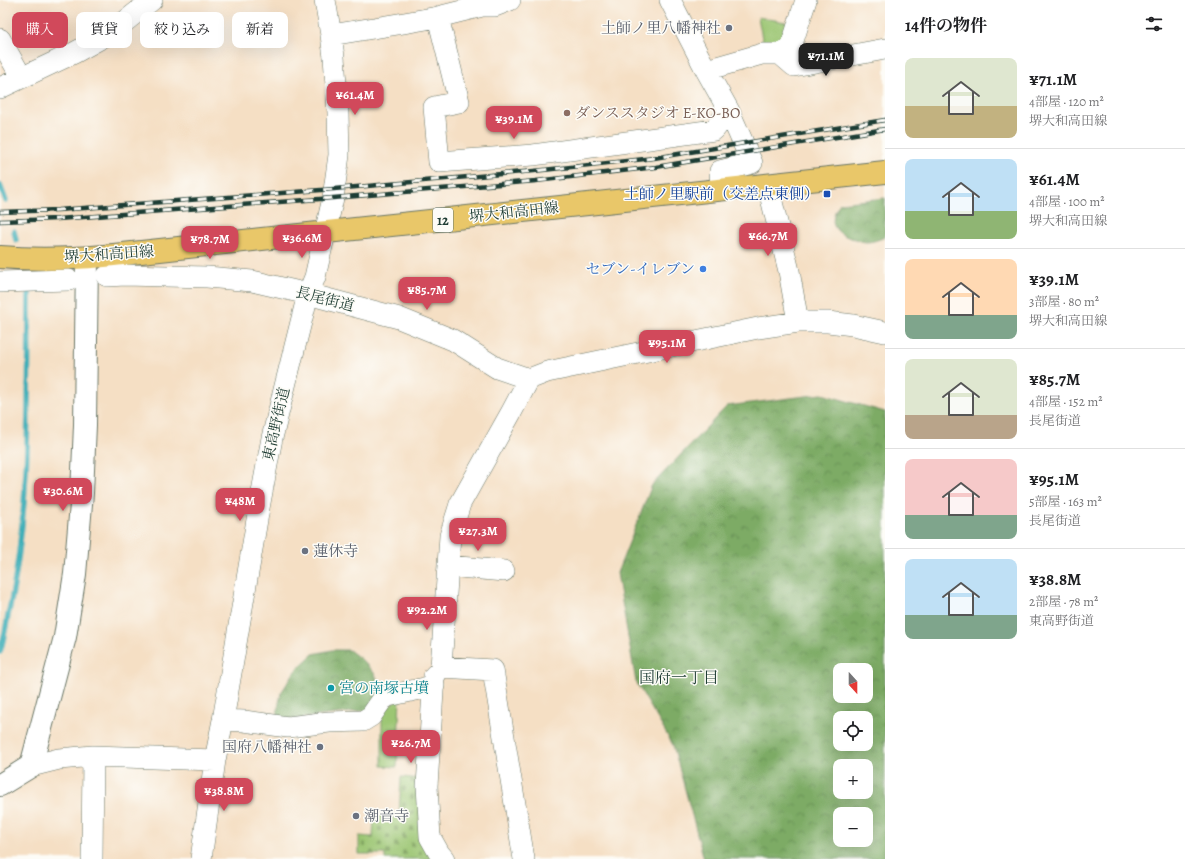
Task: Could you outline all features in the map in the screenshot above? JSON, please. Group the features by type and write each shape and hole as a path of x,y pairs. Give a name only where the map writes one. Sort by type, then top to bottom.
{"main road":[{"name":"堺大和高田線","path":"4,260 87,258 722,189 768,186 885,172"}],"street":[{"path":"0,88 112,32 152,0"},
{"name":"東高野街道","path":"200,859 215,760 272,438 308,294 315,277 324,232 333,198 338,156 338,113 332,35 325,0"},
{"path":"332,35 438,17 482,6 495,6 510,0"},
{"path":"670,0 729,111 752,162 720,171 722,189"},
{"path":"706,70 762,54 780,54 791,47 806,0"},
{"path":"438,17 459,102 434,107 439,162 533,155 714,130 729,111"},
{"path":"0,39 22,78"},
{"path":"780,54 794,66 885,49"},
{"path":"768,186 789,271 798,322"},
{"path":"31,766 65,637 75,574 82,494 85,425 87,258"},
{"name":"長尾街道","path":"108,276 207,277 252,281 308,294 399,318 453,340 497,368 529,379"},
{"path":"0,282 69,280"},
{"path":"444,859 430,837 427,786 430,735 438,676 450,536 460,504 529,379 547,372 570,367 758,328 798,322 828,322 885,332"},
{"path":"448,566 504,571"},
{"path":"223,720 288,727 363,720 371,716 382,700 388,696 438,676 494,670 524,859"},
{"path":"92,859 93,756"},
{"path":"0,785 31,766 59,759 93,756 215,760"}],"green space":[{"path":"758,17 791,23 786,44 764,49"},
{"path":"885,198 885,237 872,242 864,242 842,234 834,226 834,216 840,203"},
{"path":"822,394 885,412 885,859 704,859 673,745 636,682 617,573 652,485 727,406"},
{"path":"332,650 349,650 362,660 375,674 381,692 368,710 277,721 281,693 295,671 313,654"},
{"path":"400,696 397,767 382,766 382,713"},
{"path":"401,777 422,779 432,859 385,859 385,854 359,854 359,836 373,837 374,815 399,817"}],"waterway":[{"path":"0,185 6,201"},
{"path":"14,231 16,240"},
{"path":"0,652 11,602 22,524 27,446 29,289"}],"railway":[{"path":"0,212 58,210 334,189 534,171 654,158 885,120"},
{"path":"0,221 58,219 536,181 656,167 885,129"}],"place":[{"name":"土師ノ里八幡神社","path":"729,28"},
{"name":"ダンススタジオ E-KO-BO","path":"567,113"},
{"name":"土師ノ里駅前（交差点東側）","path":"827,194"},
{"name":"セブン-イレブン","path":"703,269"},
{"name":"蓮休寺","path":"305,551"},
{"name":"宮の南塚古墳","path":"331,688"},
{"name":"国府八幡神社","path":"320,747"},
{"name":"潮音寺","path":"356,816"}],"district":[{"name":"国府一丁目","path":"679,677"}]}
